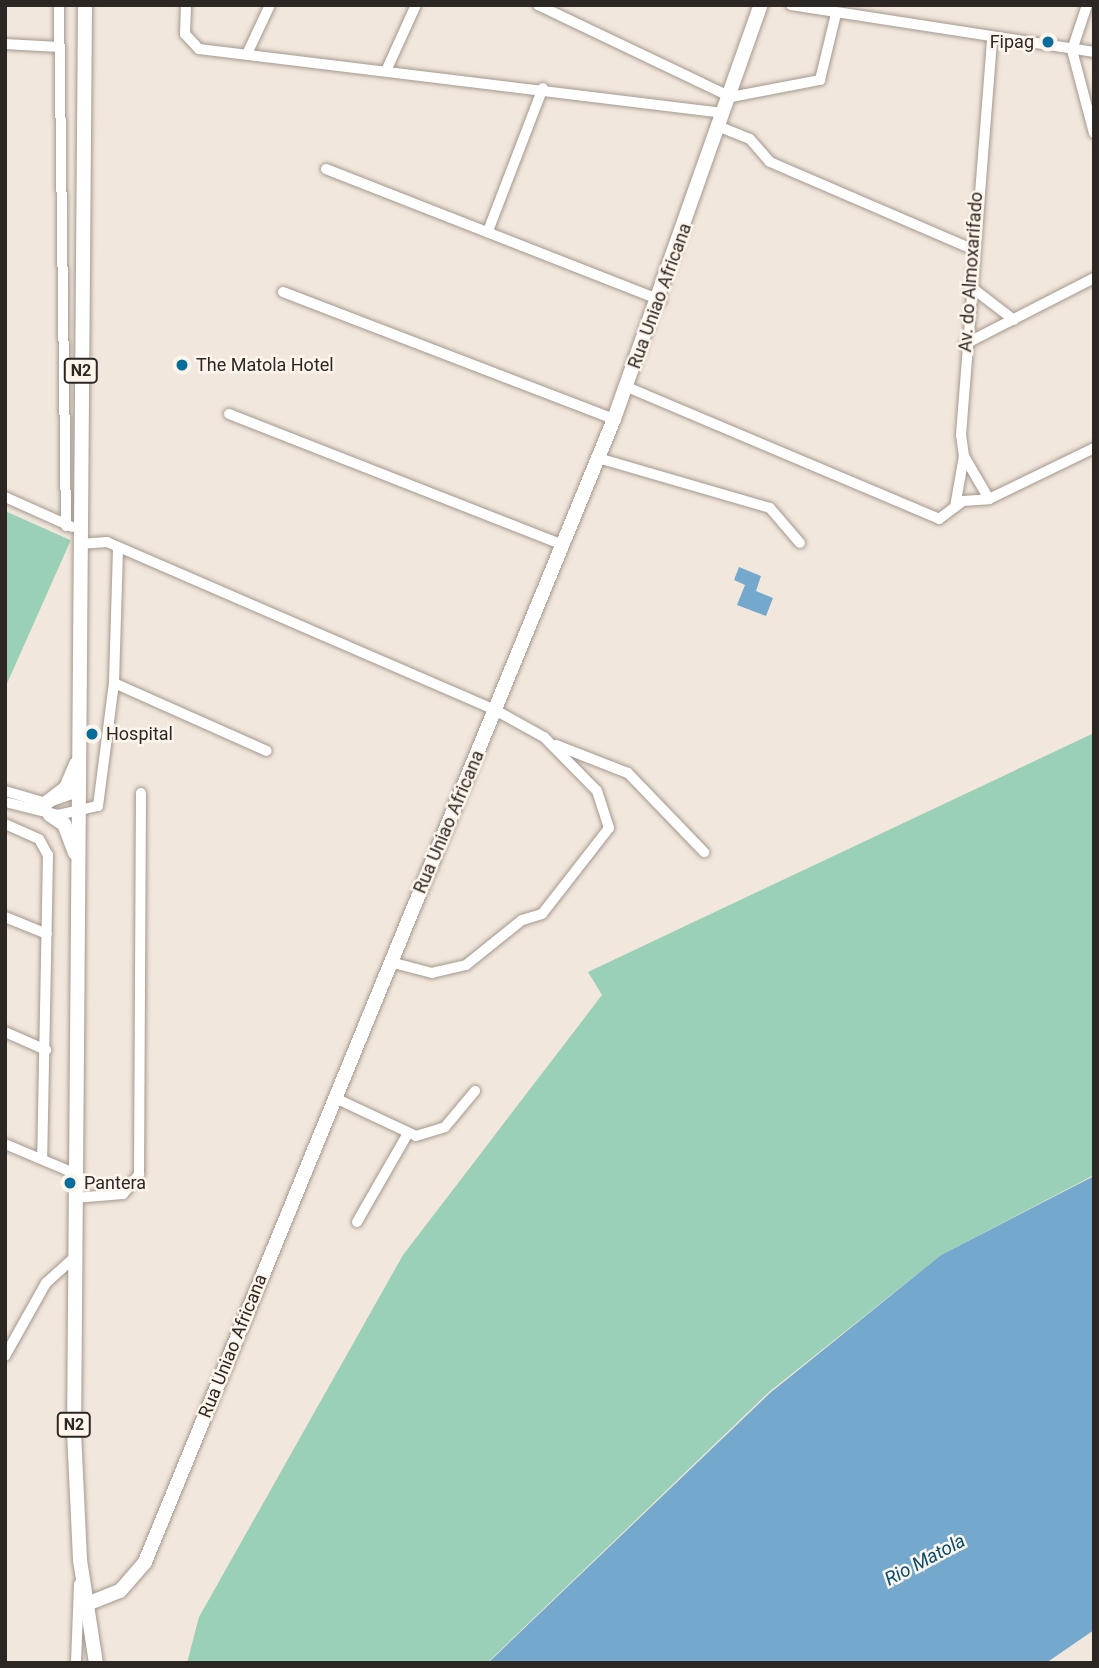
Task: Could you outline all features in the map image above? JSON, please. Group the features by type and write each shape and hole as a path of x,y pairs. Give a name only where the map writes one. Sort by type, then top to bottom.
{"main road":[{"name":"N2","path":"85,5 72,527 79,544 80,754 74,1258 80,1560 96,1663"},
{"name":"Rua Uniao Africana","path":"86,1604 120,1591 145,1562 627,387 661,300 761,5"},
{"path":"79,867 67,829 48,809 65,788 80,754"}],"street":[{"path":"5,497 72,527 59,5"},
{"path":"186,5 192,45 247,54 543,88 722,120 750,139 770,162 972,248"},
{"path":"247,54 270,5"},
{"path":"386,71 416,5"},
{"path":"538,5 731,97 820,80 836,14"},
{"path":"791,5 992,39 1094,52"},
{"path":"1087,5 1072,50 1094,133"},
{"name":"Av. do Almoxarifado","path":"955,507 964,456 965,344 992,39"},
{"path":"5,44 59,47"},
{"path":"488,231 543,88"},
{"path":"326,169 661,300"},
{"path":"965,344 1094,278"},
{"path":"971,287 1014,320"},
{"path":"283,292 614,419"},
{"path":"627,387 939,519 955,507 989,499 1094,448"},
{"path":"229,414 563,545"},
{"path":"964,456 989,499"},
{"path":"598,458 770,508 800,543"},
{"path":"79,544 118,547 495,710 553,744 628,773 704,852"},
{"path":"5,802 80,812 100,801 114,683 118,547"},
{"path":"114,683 267,751"},
{"path":"390,962 432,973 466,965 522,920 542,914 571,882 611,822 597,791 553,744"},
{"path":"5,791 48,809"},
{"path":"48,809 80,791"},
{"path":"74,1198 123,1194 139,1174 141,793"},
{"path":"5,824 38,839 48,855 42,1159"},
{"path":"5,917 47,934"},
{"path":"5,1032 46,1049"},
{"path":"335,1098 407,1135 445,1127 475,1091"},
{"path":"357,1222 407,1135"},
{"path":"5,1144 74,1173"},
{"path":"5,1356 46,1283 74,1258"},
{"path":"76,1663 80,1560"}],"green space":[{"path":"5,511 71,540 5,688"},
{"path":"1094,733 1094,1175 941,1255 769,1392 487,1663 187,1663 199,1617 403,1255 602,995 588,972"}],"water":[{"path":"739,567 761,576 756,591 773,598 766,616 737,605 745,585 734,580"},
{"name":"Rio Matola","path":"1094,1176 1094,1630 1046,1663 488,1663 770,1393 941,1255"}],"place":[{"name":"Fipag","path":"1048,42"},
{"name":"The Matola Hotel","path":"182,365"},
{"name":"Hospital","path":"92,734"},
{"name":"Pantera","path":"70,1183"}]}
